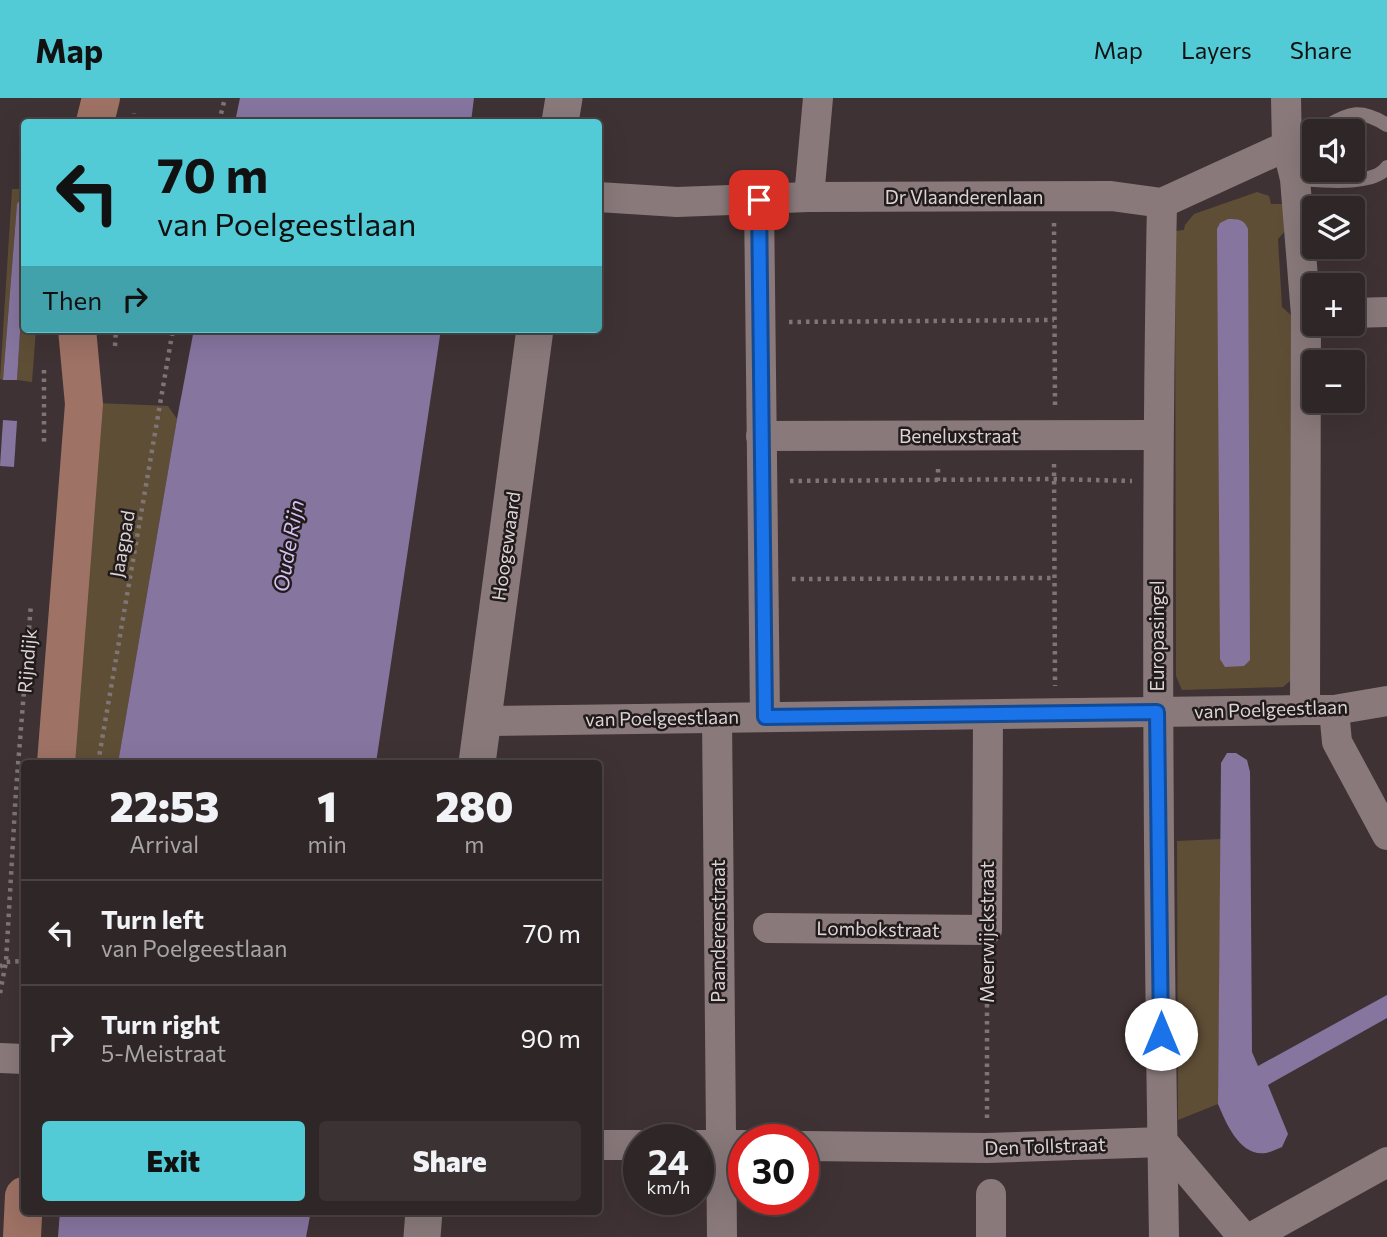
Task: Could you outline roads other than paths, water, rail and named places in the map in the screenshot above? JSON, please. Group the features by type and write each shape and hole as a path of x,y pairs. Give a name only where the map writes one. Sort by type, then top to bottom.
{"main road":[{"path":"95,119 101,98"},
{"name":"Rijndijk","path":"56,760 84,404 77,333"},
{"path":"22,1237 23,1215"}],"street":[{"path":"560,119 564,98"},
{"path":"809,197 818,98"},
{"path":"1286,98 1287,146 1295,180 1305,273"},
{"path":"1162,203 1287,146"},
{"name":"Dr Vlaanderenlaan","path":"602,197 677,202 809,197 1111,196 1162,203"},
{"path":"759,200 765,717"},
{"name":"Europasingel","path":"1162,203 1157,435 1157,712 1164,1237"},
{"path":"1365,313 1387,312"},
{"name":"Hoogewaard","path":"477,760 534,333"},
{"path":"1311,336 1320,710 1387,835"},
{"name":"Beneluxstraat","path":"761,436 1157,435"},
{"name":"van Poelgeestlaan","path":"483,721 1320,710 1387,701"},
{"name":"Meerwijckstraat","path":"988,715 988,930"},
{"name":"Paanderenstraat","path":"717,718 722,1237"},
{"name":"Lombokstraat","path":"768,928 988,930"},
{"path":"0,1058 21,1059"},
{"path":"1163,1142 1243,1237"},
{"name":"Den Tollstraat","path":"819,1146 987,1148 1163,1142"},
{"path":"602,1146 623,1145"},
{"path":"1252,1237 1387,1162"},
{"path":"991,1194 991,1237"},
{"path":"422,1237 424,1215"}],"lane":[{"path":"1341,119 1349,115 1369,114 1387,125"},
{"path":"1287,146 1302,139"},
{"path":"1295,180 1365,180 1383,173 1387,167"}],"water":[{"path":"240,98 474,98 471,119 236,119"},
{"path":"21,200 21,316 17,380 3,380 17,204"},
{"path":"1228,219 1240,220 1248,229 1250,660 1244,666 1225,667 1220,659 1217,229 1220,223"},
{"name":"Oude Rijn","path":"193,333 440,333 376,760 119,760"},
{"path":"3,420 17,421 14,467 0,466"},
{"path":"1227,753 1236,753 1247,760 1250,772 1252,1052 1258,1066 1387,995 1387,1018 1268,1085 1288,1134 1282,1147 1266,1153 1257,1153 1241,1144 1218,1104 1221,763"},
{"path":"60,1215 310,1215 306,1237 58,1237"}]}
